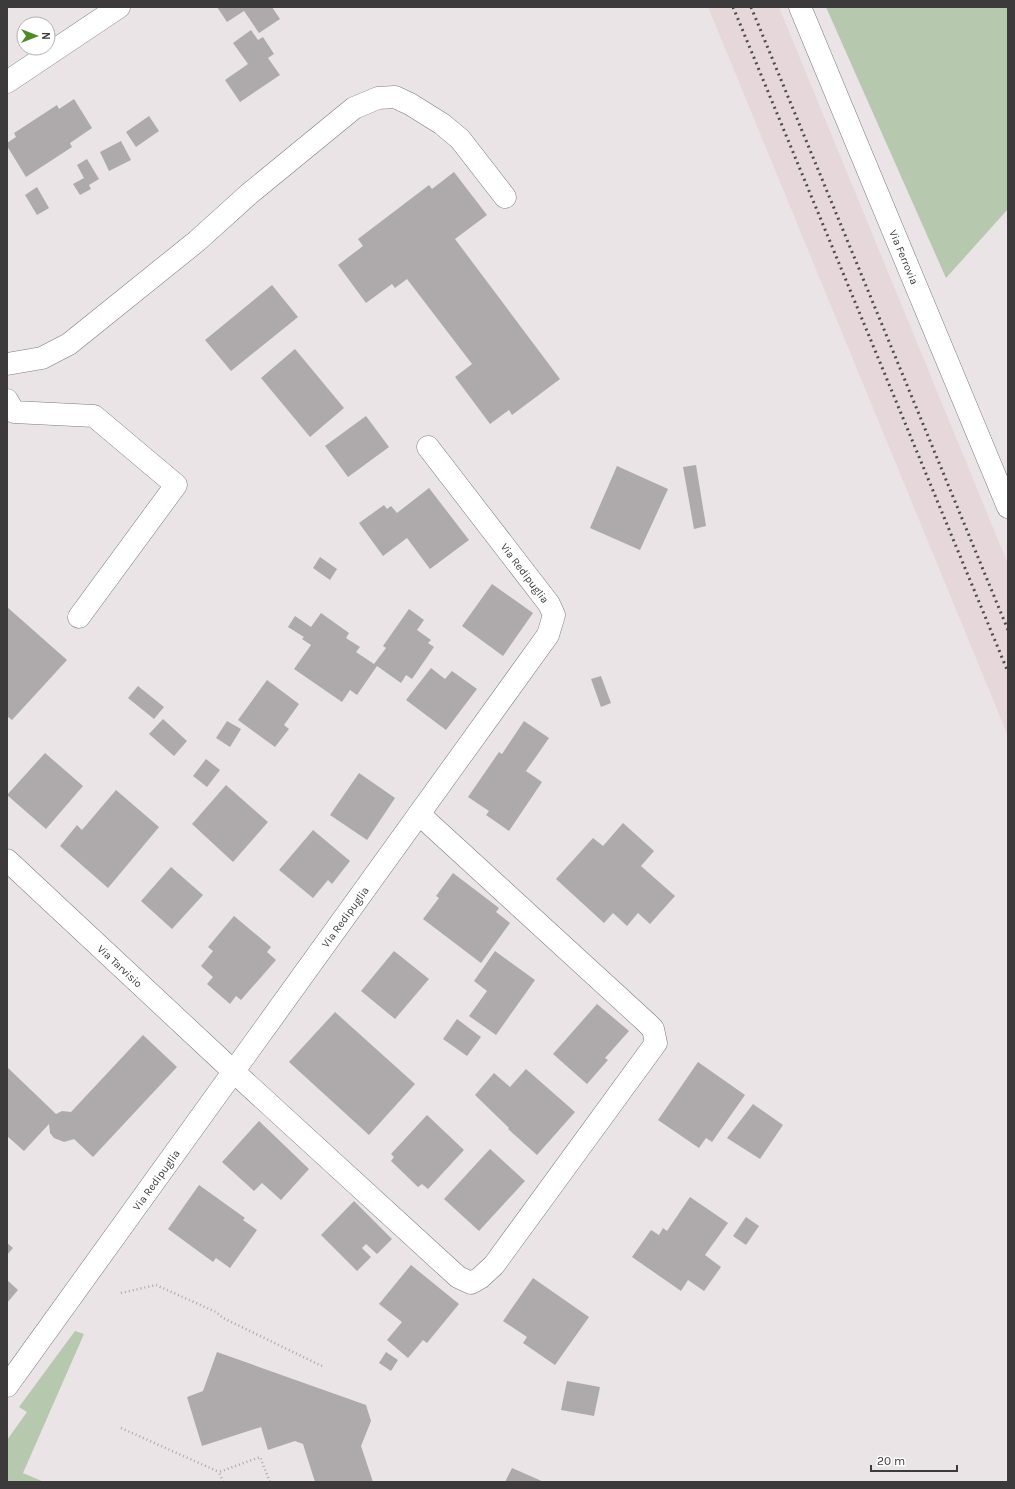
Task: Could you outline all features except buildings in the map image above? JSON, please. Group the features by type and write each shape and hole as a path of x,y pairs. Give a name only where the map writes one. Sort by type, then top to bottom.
{"street":[{"path":"7,82 119,7"},
{"name":"Via Ferrovia","path":"800,7 1008,507"},
{"path":"7,364 42,358 69,344 197,241 249,194 354,108 378,98 395,97 410,104 442,124 460,139 505,197"},
{"path":"7,400 14,412 94,416 176,485 79,617"},
{"name":"Via Redipuglia","path":"7,1386 548,635 554,615 549,604 428,447"},
{"name":"Via Tarvisio","path":"7,860 458,1277 471,1283 480,1278 494,1265 656,1043 653,1029 646,1022 419,814"}],"path":[{"path":"121,1293 156,1285 216,1312 223,1318 322,1366"},
{"path":"121,1428 219,1472 223,1482"},
{"path":"219,1472 260,1457 270,1482"}],"shaded area":[{"path":"708,7 779,7 1008,564 1008,736"}],"green space":[{"path":"826,7 1008,7 1008,209 946,278"},
{"path":"75,1331 84,1334 23,1473 44,1482 7,1482 7,1440 27,1412 19,1407"}],"railway":[{"path":"733,7 1008,672"},
{"path":"751,7 1008,630"}]}
